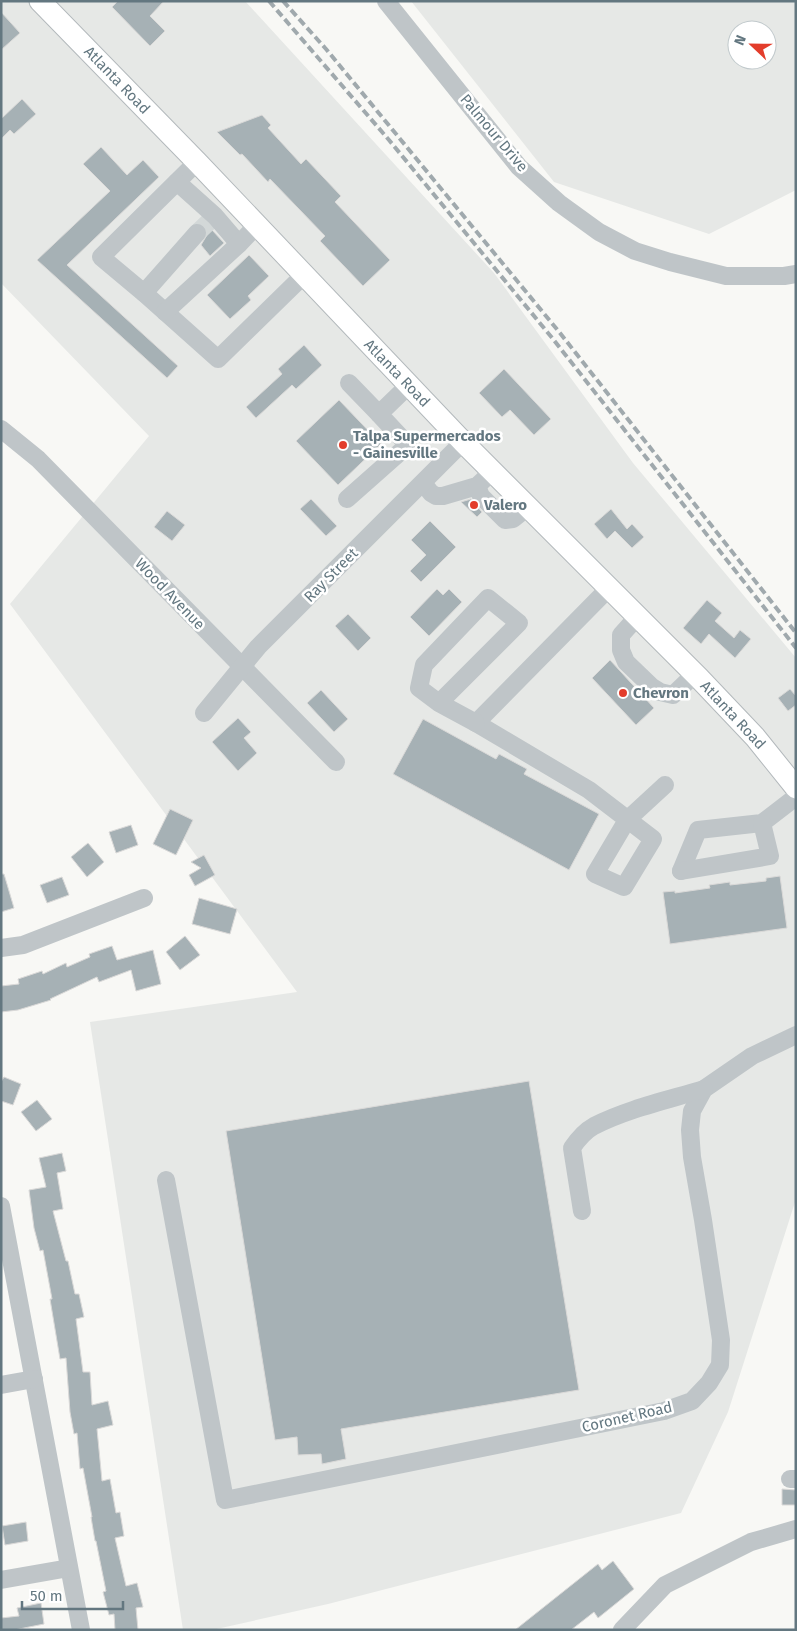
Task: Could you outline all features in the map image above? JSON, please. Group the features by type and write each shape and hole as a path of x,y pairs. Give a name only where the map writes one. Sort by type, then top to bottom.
{"main road":[{"name":"Atlanta Road","path":"40,1 232,198 463,442 695,674 755,737 796,788"}],"street":[{"name":"Palmour Drive","path":"386,1 519,167 559,203 599,232 635,251 726,276 784,276 796,274"},
{"path":"197,162 101,257 218,359 304,275"},
{"path":"177,182 239,244"},
{"path":"214,217 232,198"},
{"path":"165,312 257,226"},
{"path":"144,293 197,233"},
{"path":"348,499 408,445 349,382"},
{"path":"379,414 409,385"},
{"name":"Wood Avenue","path":"1,429 38,459 336,762"},
{"name":"Ray Street","path":"204,713 258,647 463,442"},
{"path":"422,483 436,496 444,496 477,486 493,471"},
{"path":"477,486 481,496 505,520 514,519 528,506"},
{"path":"476,722 610,588"},
{"path":"439,703 519,623 488,598 424,665 419,688 439,703 476,722 589,790 627,820 665,784"},
{"path":"638,616 621,636 621,650 626,662 652,688 660,692 672,694 695,674"},
{"path":"762,823 770,856 681,871 698,830 762,823 796,797"},
{"path":"1,948 23,945 144,898"},
{"name":"Coronet Road","path":"166,1180 225,1500 664,1411 692,1401 709,1383 720,1365 721,1340 692,1156 690,1130 692,1111 704,1089 752,1056 796,1035"},
{"path":"582,1211 572,1148 578,1138 593,1127 625,1114 704,1089"},
{"path":"1,1206 81,1630"},
{"path":"1,1385 34,1379"},
{"path":"625,1629 665,1585 751,1542 796,1529"},
{"path":"1,1580 69,1568"}],"shaded area":[{"path":"1,1 245,1 494,273 633,463 796,658 796,1199 728,1412 681,1513 328,1604 212,1630 183,1630 90,1022 297,992 10,604 149,436 1,283"},
{"path":"411,1 796,1 796,190 709,234 554,182"}],"building":[{"path":"118,1 164,1 150,16 165,31 150,46 112,7"},
{"path":"1,12 20,33 1,50"},
{"path":"22,99 36,114 14,134 10,130 1,139 1,119"},
{"path":"262,115 271,125 268,128 301,164 306,159 341,196 335,202 390,260 363,286 320,241 325,236 270,179 268,182 242,154 240,155 217,132"},
{"path":"101,147 127,175 143,160 159,177 67,265 178,366 167,378 37,260 110,191 83,164"},
{"path":"201,218 224,243 210,256 201,245 207,235 207,229 204,225 196,223"},
{"path":"249,255 269,276 248,296 251,300 230,319 207,295"},
{"path":"304,345 322,365 296,389 292,385 256,418 246,407 282,374 278,369"},
{"path":"504,369 551,419 534,435 510,410 502,417 479,393"},
{"path":"339,400 381,444 338,485 296,441"},
{"path":"311,499 337,526 326,536 300,509"},
{"path":"471,499 482,512 477,517 461,502"},
{"path":"611,509 627,529 632,524 644,537 632,548 615,531 607,539 594,524"},
{"path":"167,511 185,525 172,541 154,527"},
{"path":"430,521 456,547 421,582 410,571 426,555 411,540"},
{"path":"437,589 443,595 449,589 462,602 429,636 410,617"},
{"path":"707,600 722,613 715,621 734,638 740,630 751,639 735,658 709,634 701,644 683,628"},
{"path":"348,614 371,638 358,651 335,626"},
{"name":"Chevron","path":"610,660 654,708 636,725 592,678"},
{"path":"790,689 796,696 796,705 788,711 778,698"},
{"path":"321,690 348,719 334,732 307,703"},
{"path":"238,718 251,732 244,738 257,753 238,771 212,742"},
{"path":"423,719 496,759 499,754 527,769 524,774 599,814 569,870 393,774"},
{"path":"170,809 193,820 176,855 153,844"},
{"path":"131,825 138,845 116,853 109,832"},
{"path":"88,843 104,862 87,877 71,857"},
{"path":"204,855 215,875 195,886 189,875 201,868 191,862"},
{"path":"1,874 4,874 14,908 1,912"},
{"path":"780,876 787,928 670,944 663,892 675,891 675,893 710,888 709,885 730,882 730,885 766,881 766,878"},
{"path":"62,877 69,895 47,903 40,885"},
{"path":"199,898 237,909 230,934 192,924"},
{"path":"185,936 200,955 180,970 166,952"},
{"path":"112,946 117,960 153,950 161,984 136,991 131,970 99,982 97,977 51,1000 18,1010 1,1012 1,986 19,984 18,979 42,971 43,974 66,963 67,967 90,957 89,954"},
{"path":"4,1077 21,1084 13,1105 1,1101 1,1082"},
{"path":"529,1081 579,1390 341,1429 346,1459 322,1464 321,1454 298,1455 297,1437 275,1440 226,1131"},
{"path":"37,1100 52,1119 36,1131 21,1112"},
{"path":"62,1153 66,1171 57,1173 63,1209 53,1211 66,1261 68,1261 75,1294 79,1294 84,1317 76,1319 83,1372 90,1372 92,1405 108,1401 113,1425 97,1429 102,1481 110,1479 116,1513 120,1512 124,1536 115,1538 126,1586 137,1583 143,1607 136,1608 138,1630 115,1630 114,1614 109,1615 103,1592 106,1591 95,1541 83,1468 80,1469 77,1433 74,1434 70,1412 66,1358 60,1359 43,1250 40,1251 34,1228 29,1190 46,1187 39,1158"},
{"path":"782,1489 796,1490 796,1505 782,1505"},
{"path":"26,1522 28,1541 5,1545 2,1526"},
{"path":"613,1561 634,1589 598,1618 594,1612 571,1630 515,1630 598,1564 602,1570"},
{"path":"41,1603 44,1624 14,1630 1,1630 1,1618 19,1616 17,1608"}],"tunnel":[{"path":"197,233 213,218"}],"railway":[{"path":"269,1 389,140 553,339 796,648"},
{"path":"283,1 326,49 560,333 796,633"}],"place":[{"name":"Talpa Supermercados - Gainesville","path":"343,445"},
{"name":"Valero","path":"474,505"},
{"name":"Chevron","path":"623,693"}]}
